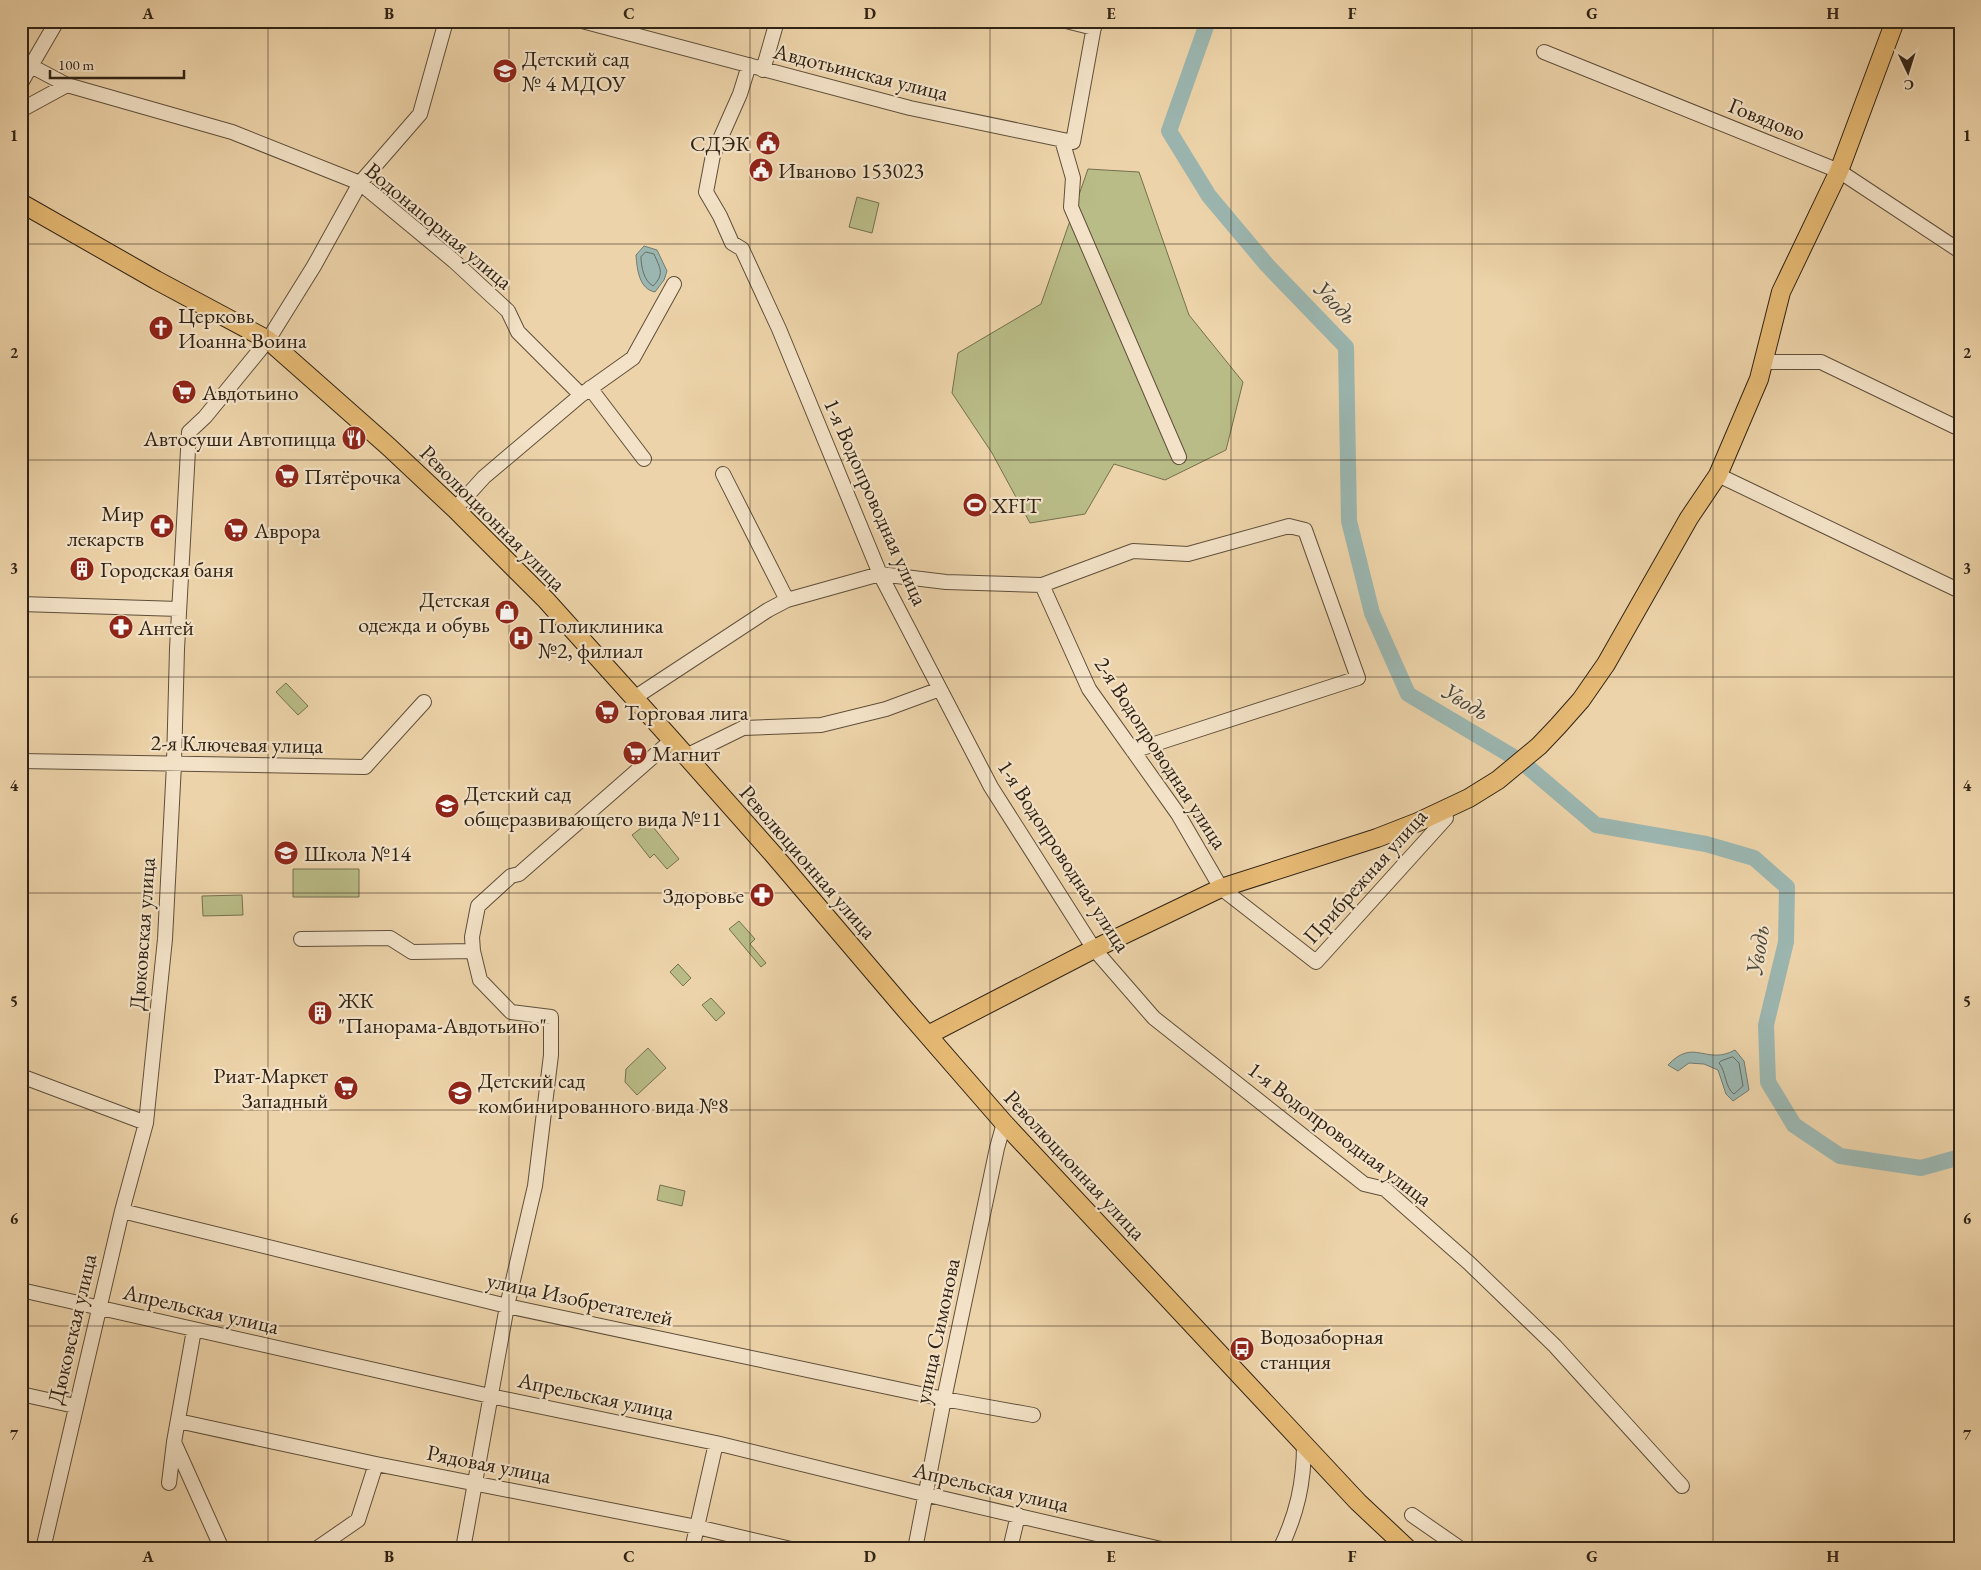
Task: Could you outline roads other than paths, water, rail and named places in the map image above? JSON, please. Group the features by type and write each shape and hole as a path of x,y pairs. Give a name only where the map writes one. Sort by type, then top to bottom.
{"main road":[{"path":"928,1035 1094,949 1221,888 1377,838 1418,822 1469,798 1498,780 1539,746 1581,700 1606,664 1689,518 1718,475 1759,379 1781,292 1839,171 1895,21"},
{"name":"Революционная улица","path":"21,202 156,280 268,340 389,447 455,509 546,600 672,740 773,854 1004,1123 1358,1502 1408,1549"}],"street":[{"path":"21,83 26,65 57,21"},
{"name":"Дюковская улица","path":"43,1549 122,1211 146,1123 165,938 174,764 179,609 189,432 205,417 268,340 314,266 360,183 420,114 446,21"},
{"name":"Авдотьинская улица","path":"582,21 910,108 1068,141"},
{"path":"763,70 777,21"},
{"path":"1066,21 1094,24 1068,141 1073,178 1071,207 1179,457"},
{"name":"Говядово","path":"1544,52 1839,171 1960,251"},
{"name":"Водонапорная улица","path":"26,65 67,85 232,132 360,183 454,260 508,311 518,332 585,391"},
{"name":"1-я Водопроводная улица","path":"749,65 740,94 714,155 706,192 720,216 732,243 742,249 779,329 880,574 992,787 1094,949 1154,1018 1364,1184 1386,1189 1470,1263 1556,1346 1682,1486"},
{"path":"21,110 67,85"},
{"path":"455,509 484,477 585,391 633,358 674,284"},
{"path":"1763,362 1821,362 1960,429"},
{"path":"585,391 644,458"},
{"path":"723,474 787,600"},
{"path":"1718,475 1960,591"},
{"path":"634,698 768,610 787,600 880,574 946,582 1042,585 1133,551 1188,554 1289,526 1305,530 1358,678 1133,751"},
{"name":"2-я Водопроводная улица","path":"1042,585 1089,688 1178,814 1221,888"},
{"path":"21,604 179,609"},
{"path":"686,756 743,728 821,725 886,709 940,689"},
{"name":"2-я Ключевая улица","path":"21,761 365,767 424,702"},
{"path":"463,1549 507,1306 539,1166 551,1055 551,1017 511,1012 480,980 473,951 472,936 478,906 511,876 519,874 672,740"},
{"name":"Прибрежная улица","path":"1221,888 1316,962 1446,818"},
{"path":"301,939 390,938 412,952 473,951"},
{"path":"21,1076 146,1123"},
{"name":"улица Симонова","path":"915,1549 924,1494 1004,1123"},
{"name":"улица Изобретателей","path":"122,1211 507,1306 944,1399 1033,1415"},
{"name":"Апрельская улица","path":"21,1290 490,1396 716,1443 1161,1549"},
{"path":"169,1483 174,1442 194,1330"},
{"path":"21,1394 75,1406"},
{"name":"Рядовая улица","path":"178,1421 376,1464 476,1482 697,1527 791,1549"},
{"path":"174,1442 222,1549"},
{"path":"692,1549 716,1443"},
{"path":"1280,1549 1299,1499 1304,1470 1304,1444"},
{"path":"316,1549 358,1520 376,1464"},
{"path":"1010,1549 1018,1515"},
{"path":"1412,1515 1461,1549"}],"water":[{"path":"644,246 657,250 667,271 664,280 655,292 645,287 638,272 636,255"},
{"path":"1735,1050 1744,1061 1749,1090 1733,1101 1726,1094 1718,1070 1704,1064 1689,1063 1678,1071 1668,1065 1685,1053 1693,1052 1716,1055"}],"waterway":[{"name":"Уводь","path":"1208,21 1169,131 1209,196 1267,265 1346,347 1349,521 1372,613 1408,694 1522,762 1596,825 1706,844 1754,858 1787,887 1786,942 1766,1025 1768,1082 1794,1125 1840,1156 1921,1168 1960,1157"}],"place":[{"name":"Детский сад № 4 МДОУ","path":"505,71"},
{"name":"СДЭК","path":"768,143"},
{"name":"Иваново 153023","path":"761,170"},
{"name":"Церковь Иоанна Воина","path":"161,328"},
{"name":"Авдотьино","path":"184,392"},
{"name":"Автосуши Автопицца","path":"354,438"},
{"name":"Пятёрочка","path":"287,476"},
{"name":"XFIT","path":"975,505"},
{"name":"Мир лекарств","path":"162,526"},
{"name":"Аврора","path":"236,530"},
{"name":"Городская баня","path":"82,569"},
{"name":"Детская одежда и обувь","path":"507,612"},
{"name":"Антей","path":"121,627"},
{"name":"Поликлиника №2, филиал","path":"521,638"},
{"name":"Торговая лига","path":"607,712"},
{"name":"Магнит","path":"635,753"},
{"name":"Детский сад общеразвивающего вида №11","path":"447,806"},
{"name":"Школа №14","path":"286,853"},
{"name":"Здоровье","path":"762,895"},
{"name":"ЖК \"Панорама-Авдотьино\"","path":"320,1013"},
{"name":"Риат-Маркет Западный","path":"346,1088"},
{"name":"Детский сад комбинированного вида №8","path":"460,1093"},
{"name":"Водозаборная станция","path":"1242,1349"}]}
